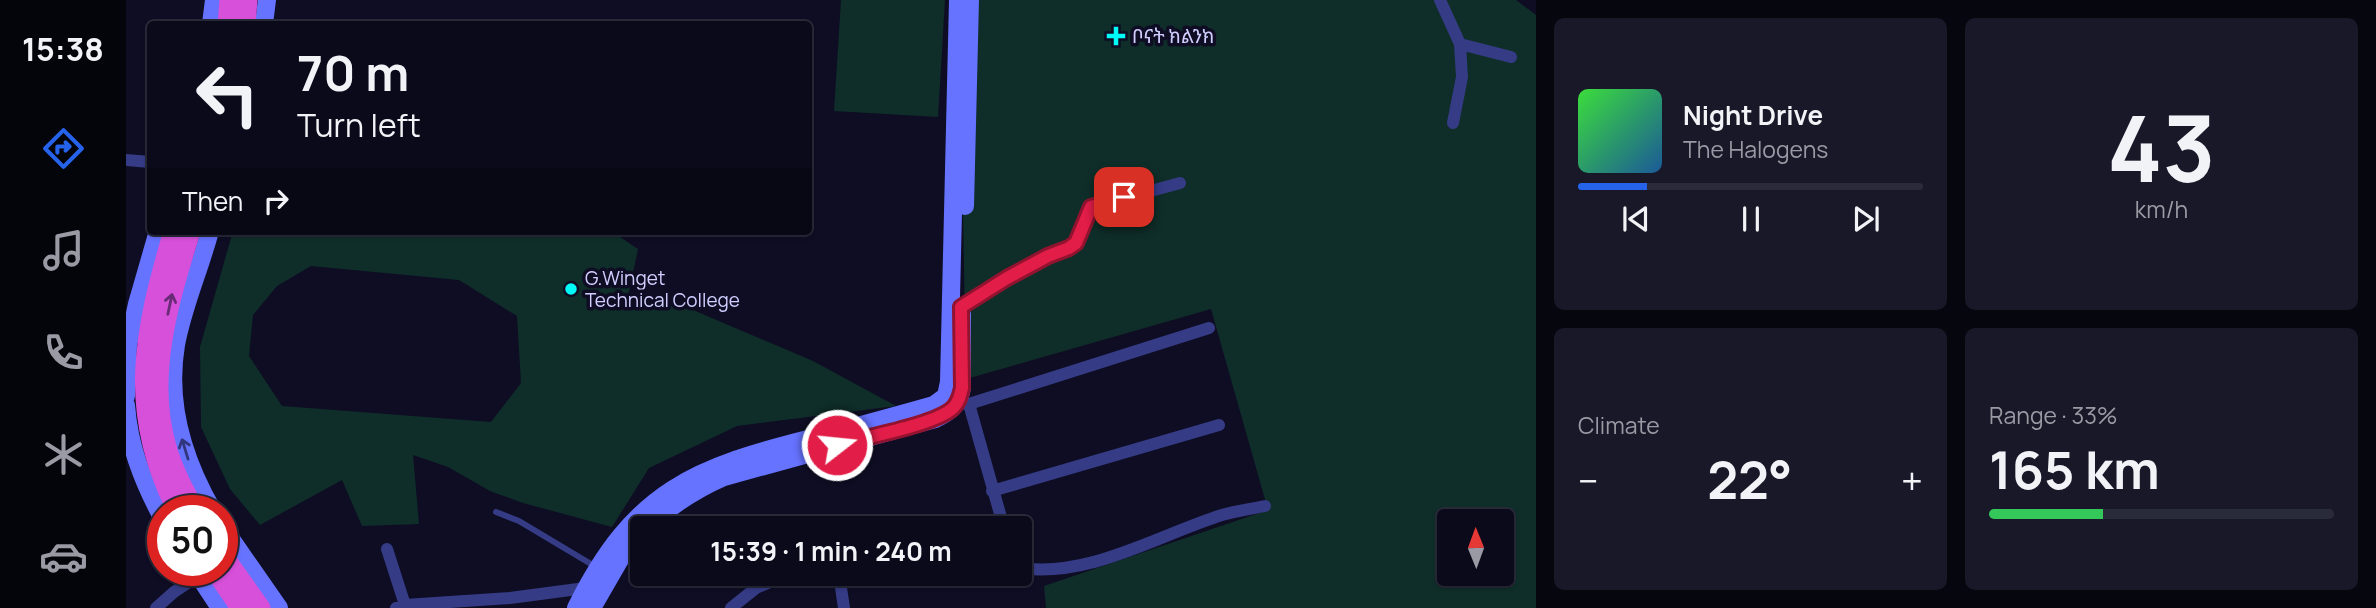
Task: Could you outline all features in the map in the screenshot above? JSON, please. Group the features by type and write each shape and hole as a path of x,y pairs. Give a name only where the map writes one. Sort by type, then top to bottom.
{"highway":[{"path":"227,21 229,0"},
{"path":"246,21 248,0"},
{"path":"170,495 151,449 142,388 148,325 172,235"},
{"path":"189,495 167,448 159,395 161,346 190,235"},
{"path":"238,576 261,608"},
{"path":"217,586 240,608"}],"main road":[{"path":"211,21 214,0"},
{"path":"264,21 267,0"},
{"path":"592,608 598,568 622,534 669,491 699,473 746,455 934,405 946,396 949,382 958,0"},
{"path":"660,516 691,493 724,477 935,419 963,404 961,307 970,0"},
{"path":"126,396 127,346 136,304 157,235"},
{"path":"205,495 189,462 177,420 174,397 176,347 209,235"},
{"path":"126,405 130,453 151,495"},
{"path":"576,608 630,547"},
{"path":"238,549 279,608"},
{"path":"209,586 219,608"}],"street":[{"path":"1440,0 1460,44 1462,77 1454,123"},
{"path":"1460,44 1511,57"},
{"path":"126,160 147,162"},
{"path":"961,307 1007,278 1076,243 1091,207 1180,183"},
{"path":"1000,516 963,404 1209,328"},
{"path":"992,491 1219,425"},
{"path":"1032,569 1053,570 1078,565 1117,554 1223,515 1265,506"},
{"path":"387,549 400,606 509,603 595,587"},
{"path":"156,608 182,586"},
{"path":"731,608 761,586"},
{"path":"841,586 844,608"}],"lane":[{"path":"496,512 519,520 598,568"}],"green space":[{"path":"841,0 945,0 938,117 834,111"},
{"path":"969,0 1516,0 1536,15 1536,608 1046,608 1044,586 1268,510 1211,309 966,379 962,158"},
{"path":"232,235 617,235 638,249 628,297 693,310 813,361 896,406 737,426 649,468 612,527 523,503 490,491 448,467 413,455 419,524 362,526 342,480 260,525 238,499 238,495 230,489 201,427 200,347","holes":["311,266 459,280 517,316 521,383 491,422 282,406 249,356 253,315 277,286"]}],"place":[{"name":"ቦናት ክልንክ","path":"1116,36"},
{"name":"G.Winget Technical College","path":"571,289"}],"route":[{"path":"837,445 935,419 952,409 962,388 961,307 1007,278 1069,248 1076,243 1091,207 1124,197"}]}
